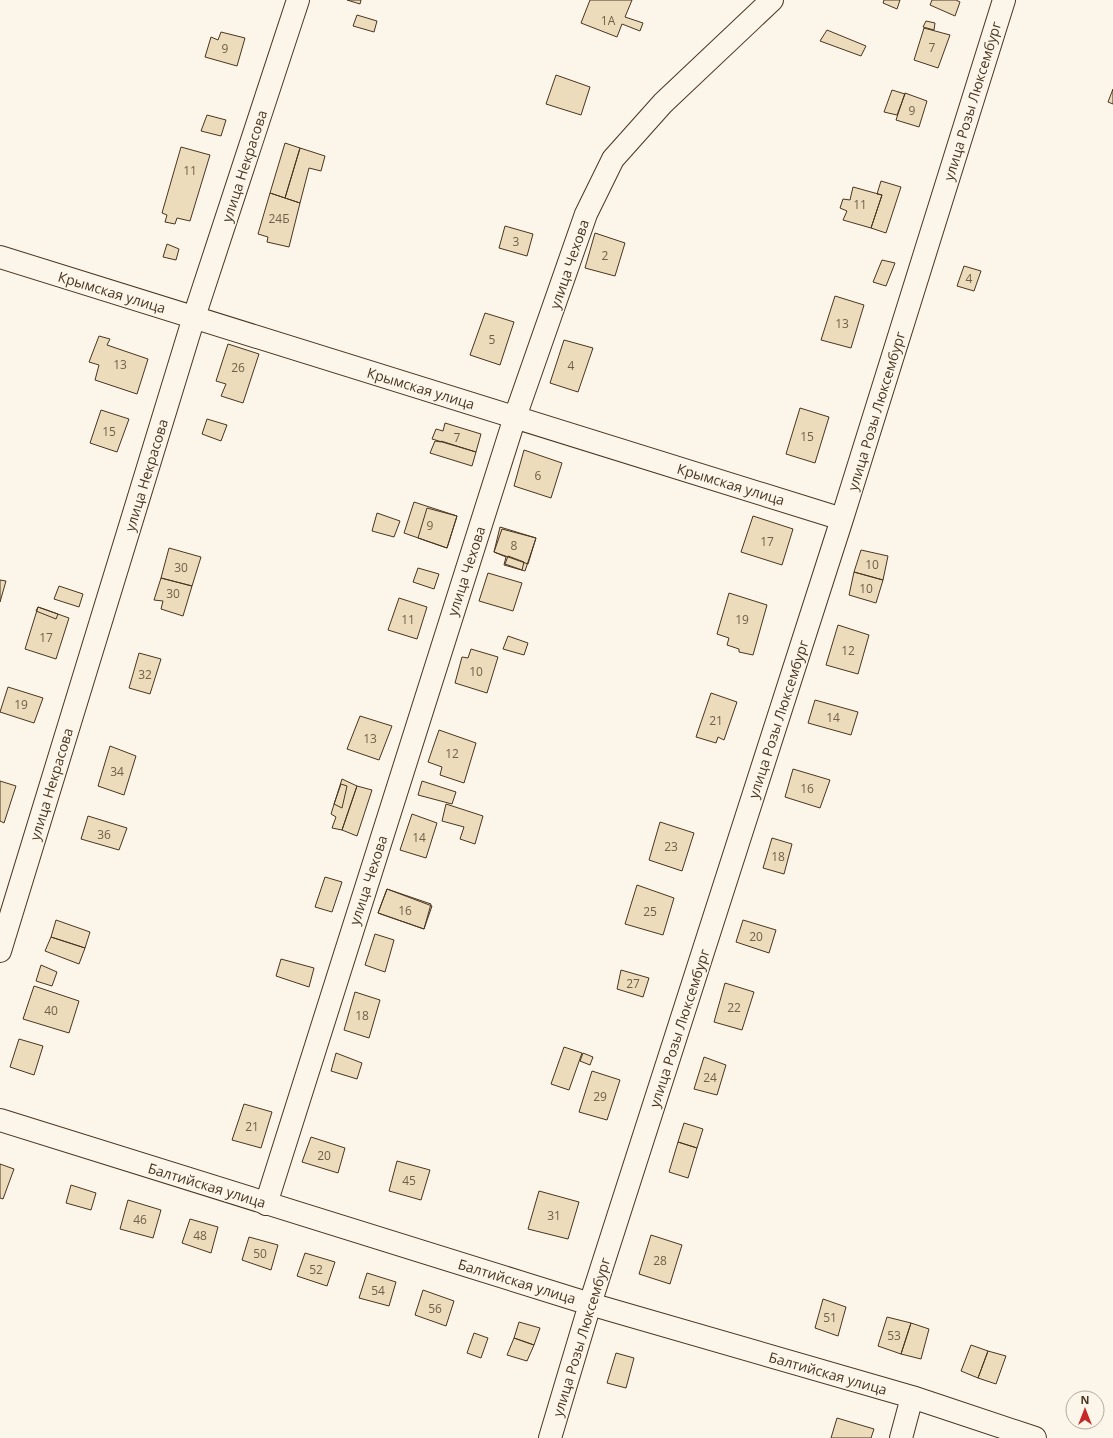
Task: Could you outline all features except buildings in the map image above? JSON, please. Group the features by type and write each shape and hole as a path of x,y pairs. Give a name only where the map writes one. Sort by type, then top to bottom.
{"street":[{"name":"улица Некрасова","path":"0,951 194,318 298,0"},
{"name":"улица Чехова","path":"266,1204 515,417 586,214 612,159 663,103 772,0"},
{"name":"улица Розы Люксембург","path":"550,1438 590,1304 842,519 1004,0"},
{"name":"Крымская улица","path":"0,257 842,519"},
{"name":"Балтийская улица","path":"0,1120 590,1304 912,1397 1035,1438"},
{"path":"901,1438 912,1397"}]}
